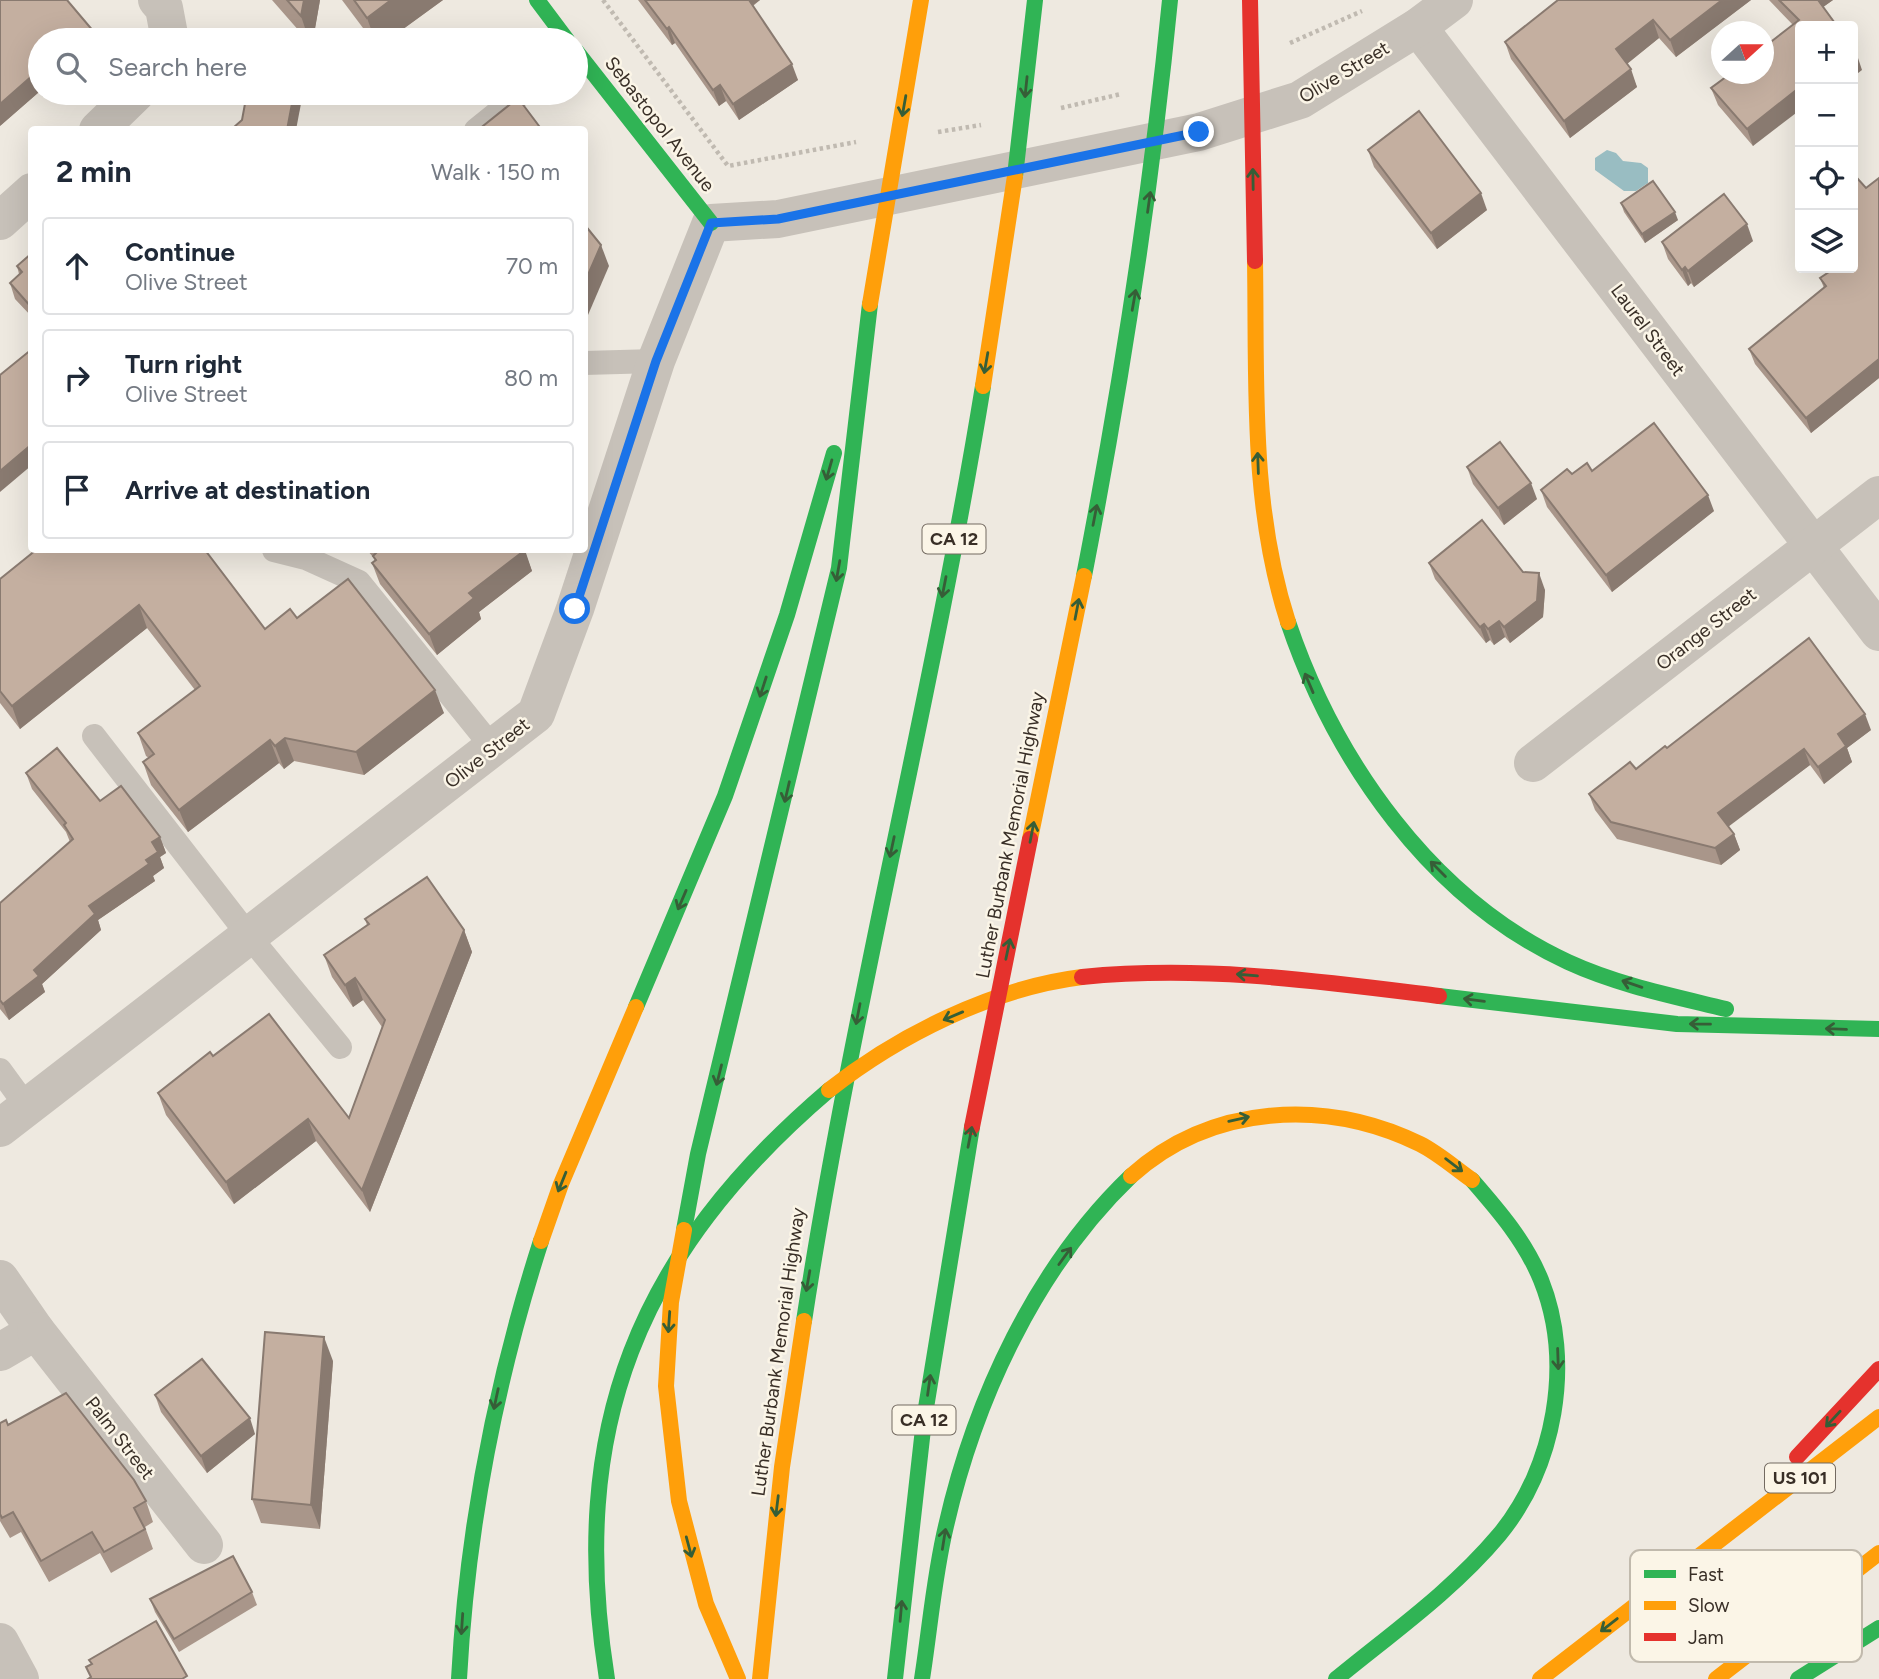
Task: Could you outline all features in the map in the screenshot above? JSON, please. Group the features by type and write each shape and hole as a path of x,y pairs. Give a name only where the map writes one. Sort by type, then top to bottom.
{"main road":[{"path":"537,0 558,28"},
{"path":"738,1679 706,1604 687,1541 673,1462 666,1386 676,1265 698,1154 736,1009 839,568 865,332 921,0"},
{"name":"Luther Burbank Memorial Highway","path":"760,1679 788,1417 820,1213 957,522 998,296 1035,0"},
{"name":"Luther Burbank Memorial Highway","path":"895,1679 904,1581 934,1351 975,1111 1085,569 1139,269 1163,84 1170,0"},
{"path":"1250,0 1259,485 1265,534 1283,613 1317,701 1356,770 1412,842 1487,911 1528,939 1568,961 1644,988 1792,1026"},
{"name":"Sebastopol Avenue","path":"588,66 711,223"},
{"path":"459,1679 465,1589 485,1451 499,1384 539,1245 561,1184 725,796 759,700 810,538 865,332"},
{"path":"607,1679 594,1572 598,1481 606,1431 621,1378 650,1302 704,1217 764,1146 825,1093 895,1044 970,1009 1017,994 1104,974 1147,971 1282,978 1677,1024 1879,1029"},
{"path":"922,1679 945,1529 955,1493 987,1399 1027,1313 1097,1212 1144,1165 1169,1147 1216,1125 1275,1113 1338,1115 1373,1123 1436,1152 1462,1171 1510,1219 1527,1247 1541,1275 1557,1340 1558,1374 1549,1437 1539,1469 1520,1505 1488,1549 1468,1569 1336,1679"},
{"path":"1721,1539 1879,1369"},
{"name":"US 101","path":"1707,1550 1879,1417"},
{"path":"1862,1566 1879,1553"},
{"name":"US 101","path":"1540,1679 1630,1609"},
{"path":"1862,1639 1879,1628"},
{"path":"1716,1679 1738,1662"},
{"path":"1798,1679 1825,1662"}],"street":[{"path":"157,0 164,8 168,28"},
{"name":"Olive Street","path":"14,1117 536,714 575,609 656,361 711,223 778,219 1199,132 1300,100 1418,27 1454,0"},
{"name":"Laurel Street","path":"1418,27 1879,632"},
{"path":"102,126 124,105"},
{"path":"0,221 28,196"},
{"name":"Orange Street","path":"1533,762 1879,495"},
{"path":"0,1279 36,1331 0,1352"},
{"name":"Palm Street","path":"36,1331 204,1545"},
{"path":"0,1642 20,1679"}],"lane":[{"path":"481,126 507,105"},
{"path":"588,363 656,361"},
{"path":"286,553 306,558 359,582 493,748"},
{"path":"94,736 249,936 340,1047"},
{"path":"0,1070 14,1117"}],"path":[{"path":"603,0 728,166 870,140"},
{"path":"1284,45 1371,6"},
{"path":"1050,110 1126,93"},
{"path":"934,132 985,124"}],"water":[{"path":"1607,150 1616,153 1623,161 1641,163 1648,168 1648,183 1636,191 1624,191 1595,170 1595,158"}],"building":[{"path":"0,0 67,0 91,28 28,28 28,79 0,104"},
{"path":"287,0 304,0 301,16"},
{"path":"354,0 391,0 367,18"},
{"path":"645,0 749,0 792,64 733,104 720,85 713,90 669,27 667,29"},
{"path":"1558,0 1722,0 1670,40 1653,20 1616,49 1631,69 1564,121 1505,42"},
{"path":"1779,0 1818,0 1833,21 1798,21"},
{"path":"1795,23 1795,91 1747,129 1711,88 1716,84 1774,84 1774,39"},
{"path":"245,105 292,105 288,126 235,126 242,120"},
{"path":"509,105 523,105 539,126 483,126"},
{"path":"1419,111 1481,193 1431,233 1368,150"},
{"path":"1879,178 1879,359 1806,418 1749,349 1826,286 1820,278 1828,273 1858,273 1858,179 1866,188"},
{"path":"1653,181 1675,212 1642,234 1621,203"},
{"path":"1724,194 1747,224 1688,271 1685,267 1682,270 1662,242"},
{"path":"588,229 601,245 588,275"},
{"path":"28,256 28,303 10,283 22,272 17,266"},
{"path":"28,352 28,447 0,471 0,375"},
{"path":"1654,423 1708,495 1606,575 1541,490 1567,469 1572,474 1587,463 1592,471"},
{"path":"1500,442 1531,483 1498,508 1467,467"},
{"path":"1482,520 1523,572 1539,573 1537,601 1504,627 1499,621 1488,629 1484,624 1480,627 1429,563"},
{"path":"32,553 207,553 265,629 290,609 297,618 348,579 435,690 356,752 285,738 275,746 270,740 179,810 143,762 154,754 138,733 200,686 139,605 12,706 0,691 0,579"},
{"path":"376,553 521,553 469,593 474,598 429,634 372,563 376,560 373,556"},
{"path":"1809,638 1865,714 1838,734 1846,746 1818,767 1804,749 1718,813 1734,834 1715,848 1611,822 1589,794 1630,762 1636,769 1665,746 1667,748"},
{"path":"57,748 100,801 121,786 160,837 152,842 158,852 146,860 149,864 89,906 95,914 34,970 39,976 3,1004 0,1000 0,903 73,839 64,825 66,823 26,773"},
{"path":"427,877 464,930 362,1190 308,1119 226,1182 158,1093 210,1052 213,1056 269,1014 349,1118 385,1020 355,978 345,985 324,955 369,924 365,919"},
{"path":"265,1332 324,1337 311,1505 252,1499"},
{"path":"202,1359 250,1418 201,1456 155,1395"},
{"path":"66,1393 134,1480 146,1501 134,1508 145,1529 104,1552 92,1532 41,1561 13,1512 2,1518 0,1514 0,1423 6,1420 8,1425"},
{"path":"233,1556 252,1592 174,1639 150,1599"},
{"path":"156,1621 187,1676 182,1679 88,1679 91,1677 86,1667 92,1664 89,1660"}],"traffic: fast":[{"path":"537,0 558,28"},
{"path":"1015,176 1035,0"},
{"path":"1084,576 1134,289 1170,0"},
{"path":"588,66 711,223"},
{"path":"684,1230 698,1154 839,568 870,304"},
{"path":"804,1321 845,1086 940,620 983,386"},
{"path":"636,1007 725,796 787,615 834,453"},
{"path":"1288,622 1332,725 1361,774 1394,820 1432,863 1473,902 1519,935 1568,962 1646,989 1726,1009"},
{"path":"1439,996 1677,1024 1879,1029"},
{"path":"607,1679 597,1588 598,1504 609,1426 631,1352 664,1282 708,1216 763,1152 829,1090"},
{"path":"895,1679 924,1420 972,1127"},
{"path":"922,1679 946,1526 958,1478 992,1383 1038,1293 1066,1251 1097,1212 1131,1176"},
{"path":"1336,1679 1421,1611 1481,1555 1518,1508 1534,1478 1546,1446 1557,1379 1551,1312 1541,1280 1527,1252 1472,1180"},
{"path":"459,1679 469,1567 486,1457 510,1349 541,1241"},
{"path":"1862,1639 1879,1628"},
{"path":"1798,1679 1825,1662"}],"traffic: slow":[{"path":"870,304 921,0"},
{"path":"983,386 1015,176"},
{"path":"1255,261 1256,398 1261,488 1276,578 1288,622"},
{"path":"1030,839 1084,576"},
{"path":"829,1090 886,1051 948,1017 1015,992 1082,977"},
{"path":"541,1241 561,1184 636,1007"},
{"path":"1131,1176 1162,1152 1197,1134 1233,1122 1270,1116 1308,1115 1346,1119 1384,1129 1427,1148 1472,1180"},
{"path":"684,1230 671,1302 666,1386 679,1501 706,1604 738,1679"},
{"path":"760,1679 782,1467 804,1321"},
{"path":"1707,1550 1879,1417"},
{"path":"1862,1566 1879,1553"},
{"path":"1540,1679 1630,1609"},
{"path":"1716,1679 1738,1662"}],"traffic: jam":[{"path":"1250,0 1255,261"},
{"path":"972,1127 1030,839"},
{"path":"1082,977 1172,973 1261,976 1439,996"},
{"path":"1797,1457 1879,1369"}],"route":[{"path":"575,609 656,361 711,223 778,219 1199,132"}]}
